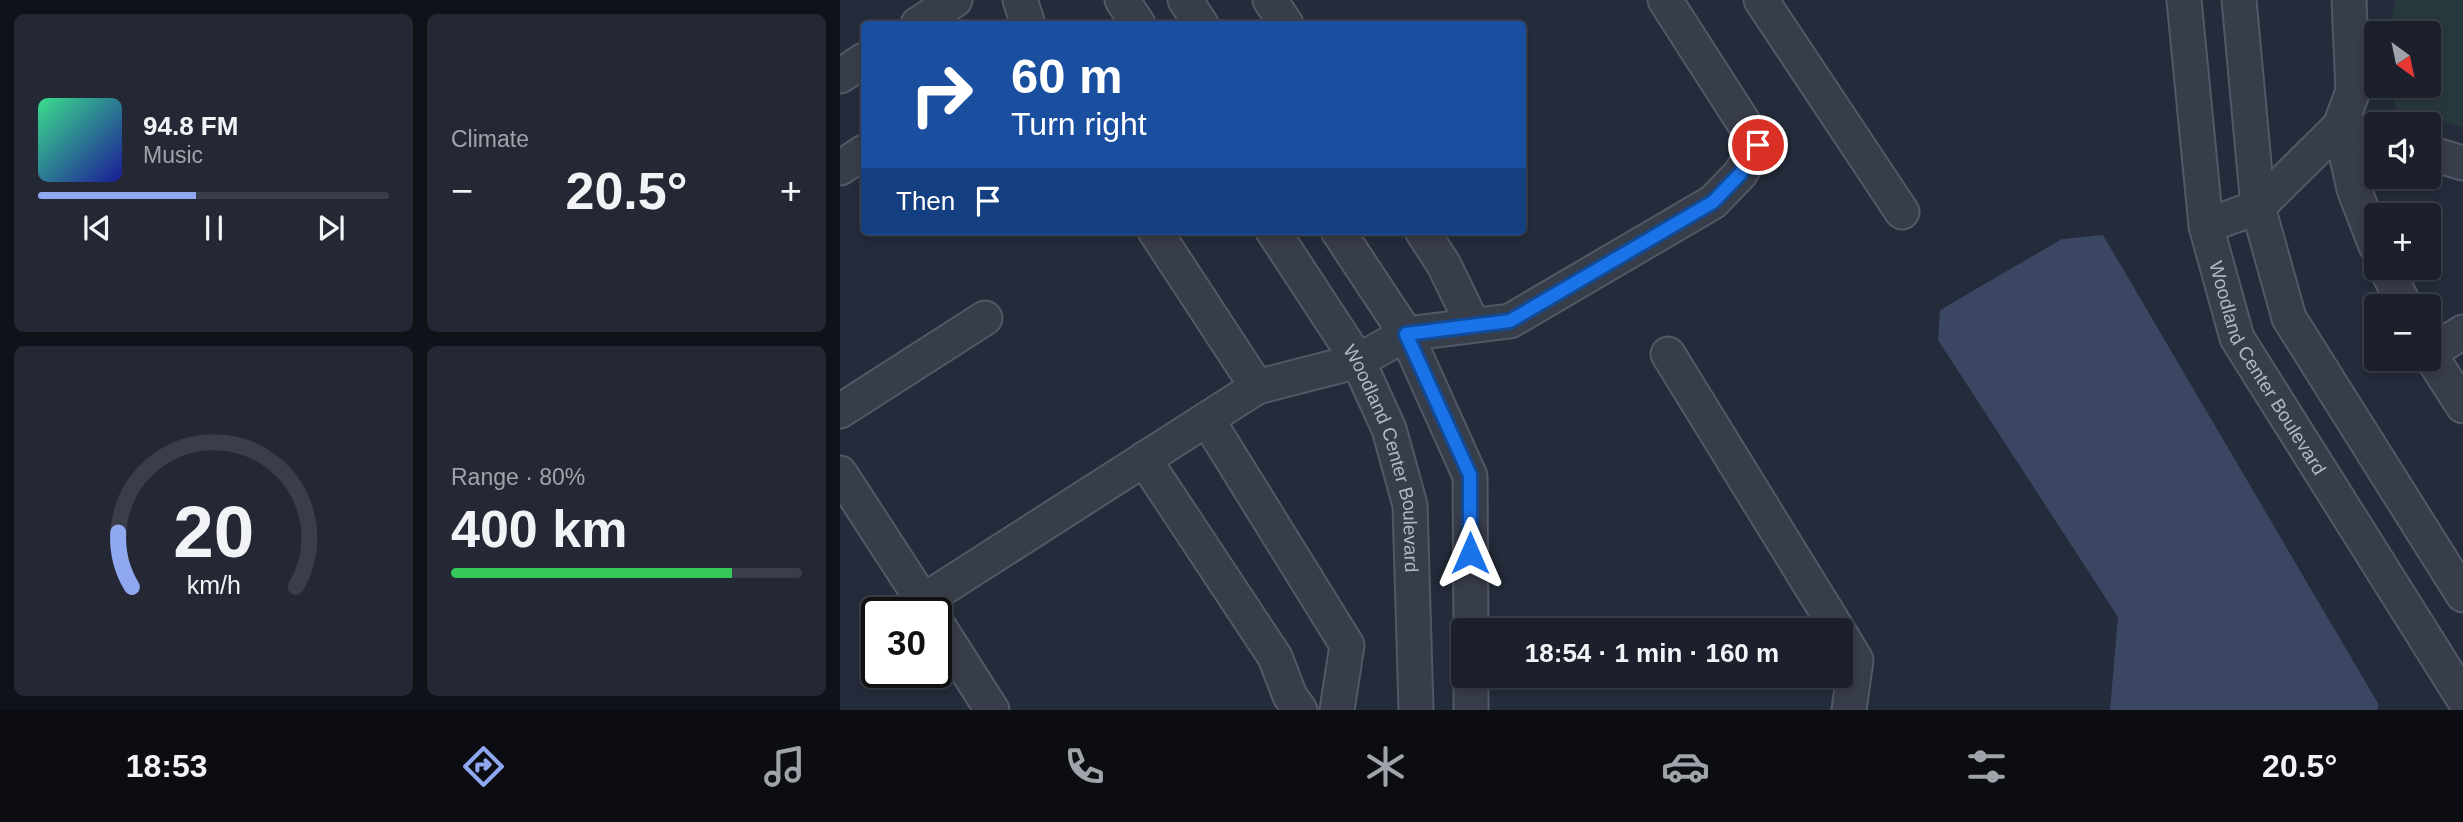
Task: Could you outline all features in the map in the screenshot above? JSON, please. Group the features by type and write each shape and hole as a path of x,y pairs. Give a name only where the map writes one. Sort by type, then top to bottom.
{"street":[{"path":"923,21 955,0"},
{"path":"1020,0 1027,21"},
{"path":"1122,0 1136,21"},
{"path":"1270,0 1284,21"},
{"path":"951,597 1144,459 1257,387 1358,361 1406,334 1510,321 1713,202 1740,174 1758,145 1665,0"},
{"path":"1761,0 1902,212"},
{"name":"Woodland Center Boulevard","path":"2184,0 2206,226 2237,338 2463,698"},
{"name":"Woodland Center Boulevard","path":"2239,0 2258,207 2289,318 2463,595"},
{"path":"2206,226 2258,207 2340,126 2353,91 2349,0"},
{"path":"840,76 861,62"},
{"path":"2340,126 2364,133"},
{"path":"2340,126 2354,189 2364,215"},
{"path":"840,168 861,154"},
{"path":"2441,157 2463,163"},
{"path":"1158,235 1257,387"},
{"name":"Woodland Center Boulevard","path":"1276,235 1358,361 1389,429 1410,505 1416,710"},
{"path":"1341,235 1406,334 1470,475 1471,618"},
{"path":"1425,235 1444,264 1472,326"},
{"path":"840,411 985,318"},
{"path":"2441,346 2463,332"},
{"path":"1668,354 1831,618"},
{"path":"2441,371 2463,406"},
{"path":"1207,419 1347,645 1337,710"},
{"path":"1144,459 1275,657 1290,696 1300,710"},
{"path":"840,473 920,597"},
{"path":"952,647 992,710"},
{"path":"1853,655 1856,660 1853,681"},
{"path":"1471,688 1471,710"},
{"path":"1849,710 1852,688"}],"shaded area":[{"path":"2395,0 2463,0 2463,128 2441,122 2441,112 2407,112 2397,109 2392,98 2441,98 2441,21 2391,21"}],"water":[{"path":"2103,235 2379,705 2377,710 2110,710 2118,617 1938,340 1940,310 2062,239"}],"route":[{"path":"1470,553 1470,475 1406,334 1510,321 1713,202 1740,174 1758,145"}]}
